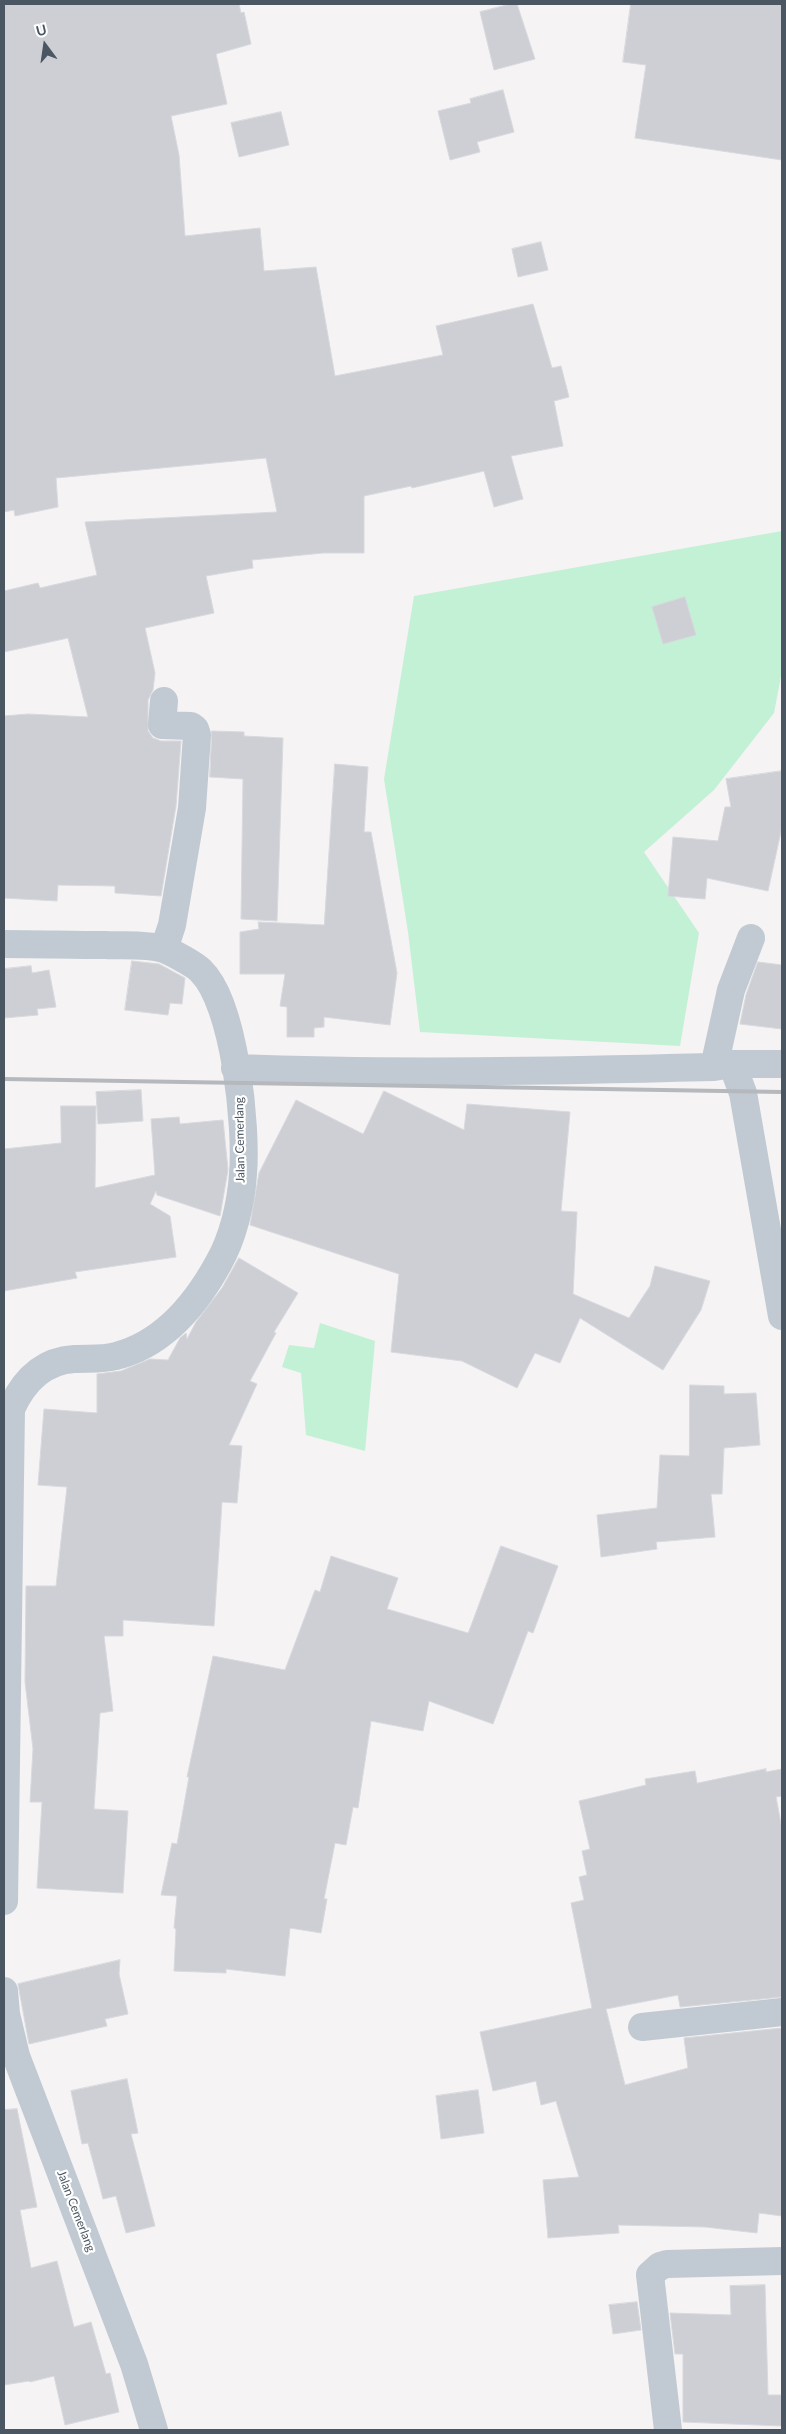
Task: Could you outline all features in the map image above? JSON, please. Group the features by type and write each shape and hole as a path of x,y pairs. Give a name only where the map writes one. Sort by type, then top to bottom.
{"street":[{"path":"164,701 162,725 191,726 195,729 196,735 192,808 172,925 164,949"},
{"path":"751,938 731,990 723,1065 743,1093 777,1249 782,1316"},
{"name":"Jalan Cemerlang","path":"4,944 126,946 164,949 201,970 219,1000 239,1082 243,1174 237,1213 230,1237 219,1263 184,1315 141,1346 117,1356 96,1360 75,1358 56,1361 37,1372 19,1391 11,1409 4,1901"},
{"path":"235,1068 365,1073 550,1072 782,1064"},
{"name":"Jalan Cemerlang","path":"4,1991 6,2014 16,2056 134,2364 154,2430"},
{"path":"642,2027 782,2012"},
{"path":"668,2430 650,2275 660,2266 666,2264 782,2261"}],"green space":[{"path":"782,531 782,671 774,713 714,790 644,852 699,933 680,1046 420,1032 408,932 384,779 414,596"},
{"path":"320,1323 375,1341 365,1451 306,1435 301,1373 282,1367 289,1345 314,1348"}],"building":[{"path":"4,4 239,4 241,13 244,12 251,44 216,54 227,104 171,116 179,155 185,236 260,228 264,271 316,267 335,376 443,355 436,326 533,304 552,368 561,366 569,397 554,401 563,446 511,456 523,499 494,507 484,471 412,488 411,486 364,496 364,553 323,553 252,560 253,568 206,576 214,613 145,628 155,673 153,690 148,700 148,731 153,738 161,741 181,741 176,806 161,896 115,893 115,886 58,885 57,901 4,898 4,716 28,714 88,717 68,638 4,652 4,591 38,583 40,588 97,575 85,522 277,512 266,458 56,478 58,507 15,516 14,510 4,512"},
{"path":"517,4 535,59 494,70 480,12"},
{"path":"631,4 782,4 782,160 635,138 646,65 623,62"},
{"path":"503,90 514,132 477,142 480,152 450,160 438,111 471,103 470,99"},
{"path":"281,112 289,145 239,157 231,123"},
{"path":"541,242 548,270 518,277 512,249"},
{"path":"685,597 696,635 663,644 652,607"},
{"path":"212,731 244,732 244,736 283,738 277,921 241,919 243,779 210,777"},
{"path":"335,764 368,767 364,832 371,832 397,973 390,1025 324,1017 324,1027 314,1028 314,1037 287,1037 287,1007 280,1006 285,974 240,974 240,932 259,929 258,922 324,925"},
{"path":"782,771 782,827 768,891 707,878 705,899 668,896 673,837 718,841 725,807 731,807 726,779"},
{"path":"132,961 159,964 185,978 182,1004 170,1003 168,1015 125,1010"},
{"path":"758,962 782,965 782,1029 740,1024 746,995"},
{"path":"31,966 32,973 49,970 56,1007 37,1009 38,1015 4,1018 4,969"},
{"path":"141,1090 143,1121 98,1124 96,1092"},
{"path":"384,1091 464,1130 467,1104 570,1112 561,1211 577,1212 573,1294 629,1318 650,1286 655,1266 710,1281 701,1310 663,1370 580,1318 560,1363 535,1353 517,1388 462,1361 391,1352 399,1274 250,1225 259,1173 296,1100 363,1134"},
{"path":"61,1106 96,1106 95,1188 155,1175 151,1119 179,1117 180,1124 223,1120 228,1170 220,1216 157,1195 156,1191 150,1204 170,1216 176,1257 75,1272 77,1278 4,1291 4,1149 61,1143"},
{"path":"239,1258 298,1293 274,1332 276,1333 250,1381 257,1384 229,1445 242,1446 237,1503 222,1502 214,1626 123,1620 123,1636 104,1636 113,1711 100,1713 94,1809 128,1811 123,1893 37,1888 42,1802 30,1802 33,1749 25,1682 26,1586 56,1586 67,1487 38,1485 44,1409 97,1413 97,1374 121,1371 150,1359 168,1360 180,1338 186,1333 187,1339 196,1322 222,1288"},
{"path":"690,1385 724,1386 724,1394 756,1393 760,1445 724,1448 722,1494 711,1494 715,1537 656,1542 657,1549 601,1557 597,1515 657,1508 660,1455 689,1456"},
{"path":"501,1546 558,1566 533,1633 528,1631 493,1724 429,1701 423,1731 371,1721 358,1808 353,1807 346,1845 335,1843 324,1899 327,1899 321,1933 290,1928 285,1976 226,1969 226,1973 174,1971 176,1929 174,1928 177,1896 161,1895 172,1843 177,1844 189,1777 187,1777 213,1656 285,1670 315,1590 320,1592 331,1556 398,1578 387,1609 468,1633"},
{"path":"766,1769 766,1772 782,1769 782,1796 776,1797 782,1829 782,1997 680,2007 678,1995 606,2009 625,2085 688,2068 684,2038 782,2028 782,2216 759,2213 757,2233 705,2227 618,2225 619,2233 548,2238 543,2180 579,2177 556,2101 541,2105 536,2081 493,2091 480,2032 592,2008 571,1903 584,1900 579,1877 587,1875 582,1851 590,1849 579,1801 646,1785 645,1779 695,1771 697,1783"},
{"path":"120,1960 119,1974 128,2014 105,2019 107,2026 29,2044 18,1984"},
{"path":"127,2079 138,2133 131,2134 155,2226 126,2233 116,2196 103,2199 88,2143 82,2144 71,2091"},
{"path":"478,2090 484,2133 441,2139 436,2096"},
{"path":"17,2109 37,2207 20,2210 31,2268 57,2261 74,2327 91,2322 106,2374 110,2373 119,2412 65,2425 54,2376 30,2382 4,2385 4,2110"},
{"path":"765,2285 768,2395 782,2395 782,2426 683,2422 683,2354 675,2354 670,2313 731,2315 730,2286"},
{"path":"637,2302 641,2330 613,2334 609,2305"}],"railway":[{"path":"4,1079 782,1092"}]}
